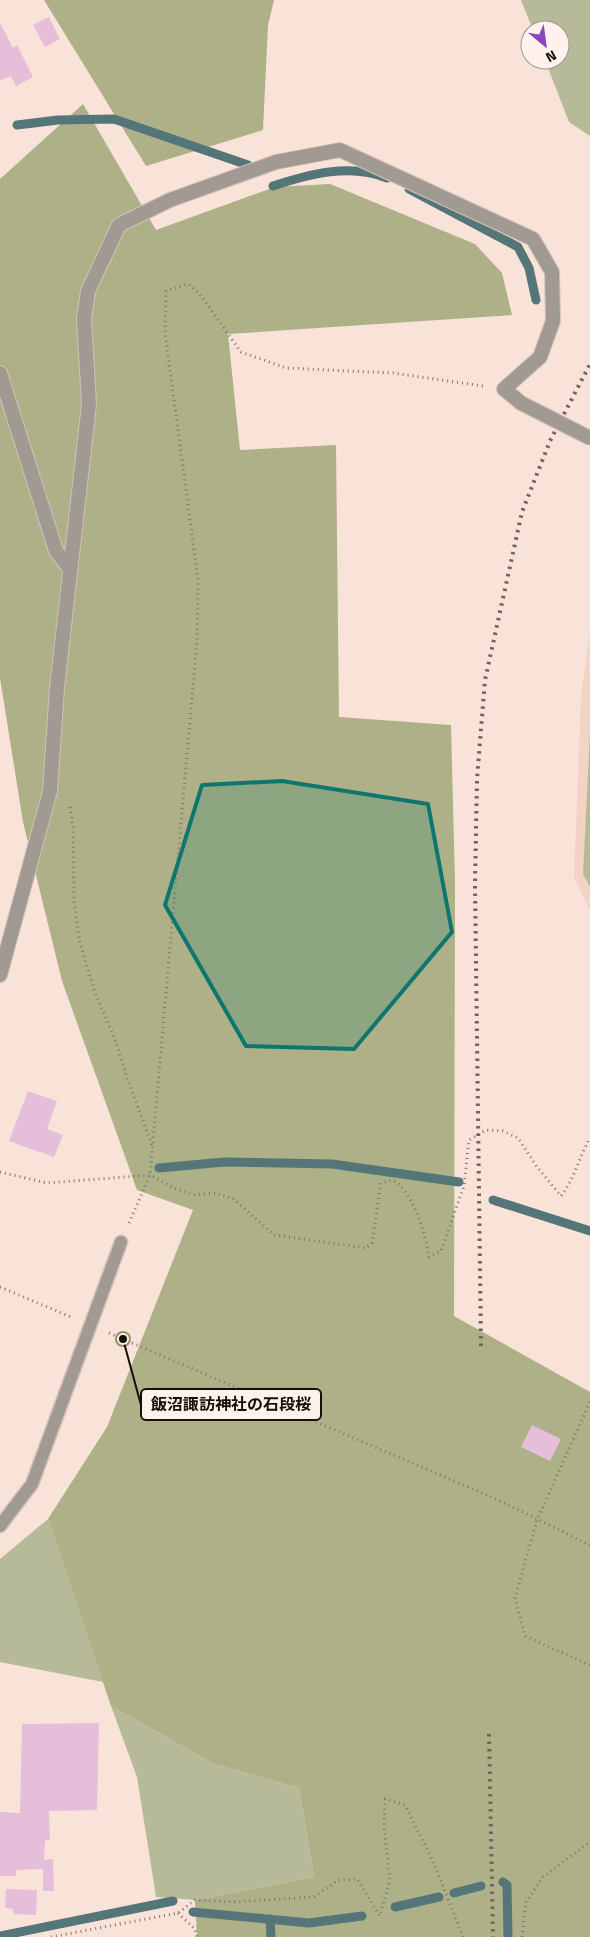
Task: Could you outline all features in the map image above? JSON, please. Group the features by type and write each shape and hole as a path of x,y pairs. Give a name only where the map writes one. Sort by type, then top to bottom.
{"street":[{"path":"0,975 50,791 57,688 88,404 84,319 88,291 119,225 170,200 276,162 340,150 533,239 552,272 553,321 540,357 504,389 521,403 590,438"},
{"path":"0,373 56,551 70,569"}],"lane":[{"path":"0,1526 32,1484 121,1242"}],"path":[{"path":"121,1242 150,1175 198,641 198,580 165,333 166,291 188,284 200,293 241,352 286,368 393,373 504,389"},
{"path":"69,802 73,827 74,899 80,944 94,992 116,1042 152,1147"},
{"path":"0,1172 47,1183 150,1175 174,1188 195,1195 215,1193 234,1200 274,1235 366,1248 372,1243 381,1183 392,1180 400,1184 425,1231 430,1256 441,1250 464,1186 469,1140 486,1130 503,1131 518,1138 537,1168 561,1196 571,1184 583,1150 590,1138"},
{"path":"0,1287 496,1499 590,1545"},
{"path":"590,1402 537,1520 515,1598 525,1636 590,1665"},
{"path":"51,1937 178,1914 196,1900 233,1902 314,1897 338,1880 357,1879 380,1916 390,1880 384,1826 385,1799 405,1805 434,1864 463,1937"},
{"path":"522,1937 526,1902 544,1877 590,1842"},
{"path":"178,1914 195,1929 197,1937"}],"highlighted area":[{"path":"282,781 428,804 452,932 354,1049 246,1046 165,905 202,785"}],"shaded area":[{"path":"590,630 590,910 574,878 581,697"}],"green space":[{"path":"44,0 274,0 268,25 263,130 146,166"},
{"path":"521,0 590,0 590,136 569,122 549,70 570,70 570,20 529,20"},
{"path":"83,104 156,230 275,187 330,184 475,244 502,273 512,315 228,334 240,450 336,445 339,717 451,725 455,882 454,1316 590,1392 590,1937 197,1937 195,1900 314,1877 299,1788 214,1764 111,1706 48,1519 107,1427 193,1210 137,1190 62,981 23,822 0,678 0,179"},
{"path":"590,733 590,887 583,874"},
{"path":"48,1519 103,1682 0,1662 0,1559"},
{"path":"111,1706 214,1764 299,1788 314,1877 195,1900 156,1897 137,1777"}],"building":[{"path":"49,17 60,39 45,47 33,25"},
{"path":"0,23 13,48 17,45 33,77 16,86 11,76 0,81"},
{"path":"28,1091 57,1101 47,1129 63,1135 54,1157 9,1141"},
{"path":"532,1425 561,1439 550,1461 521,1447"},
{"path":"99,1723 97,1810 49,1811 50,1839 45,1841 44,1860 53,1859 54,1891 43,1891 43,1869 16,1870 16,1876 0,1876 0,1812 20,1813 22,1724"},
{"path":"6,1889 37,1890 36,1915 14,1914 13,1909 5,1908"}],"waterway":[{"path":"17,125 58,120 114,119 248,165"},
{"path":"273,186 315,174 344,171 359,171 387,178"},
{"path":"409,189 518,247 529,268 536,300"},
{"path":"159,1168 224,1162 332,1164 459,1182"},
{"path":"493,1200 590,1231"},
{"path":"503,1882 507,1885 508,1937"},
{"path":"454,1893 481,1886"},
{"path":"395,1907 439,1897"},
{"path":"0,1936 173,1901"},
{"path":"193,1912 309,1923 362,1916"},
{"path":"270,1919 271,1937"}],"railway":[{"path":"481,1346 475,884 477,779 485,680 522,512 550,441 590,364"},
{"path":"489,1734 493,1937"}],"place":[{"name":"飯沼諏訪神社の石段桜","path":"123,1339"}]}
